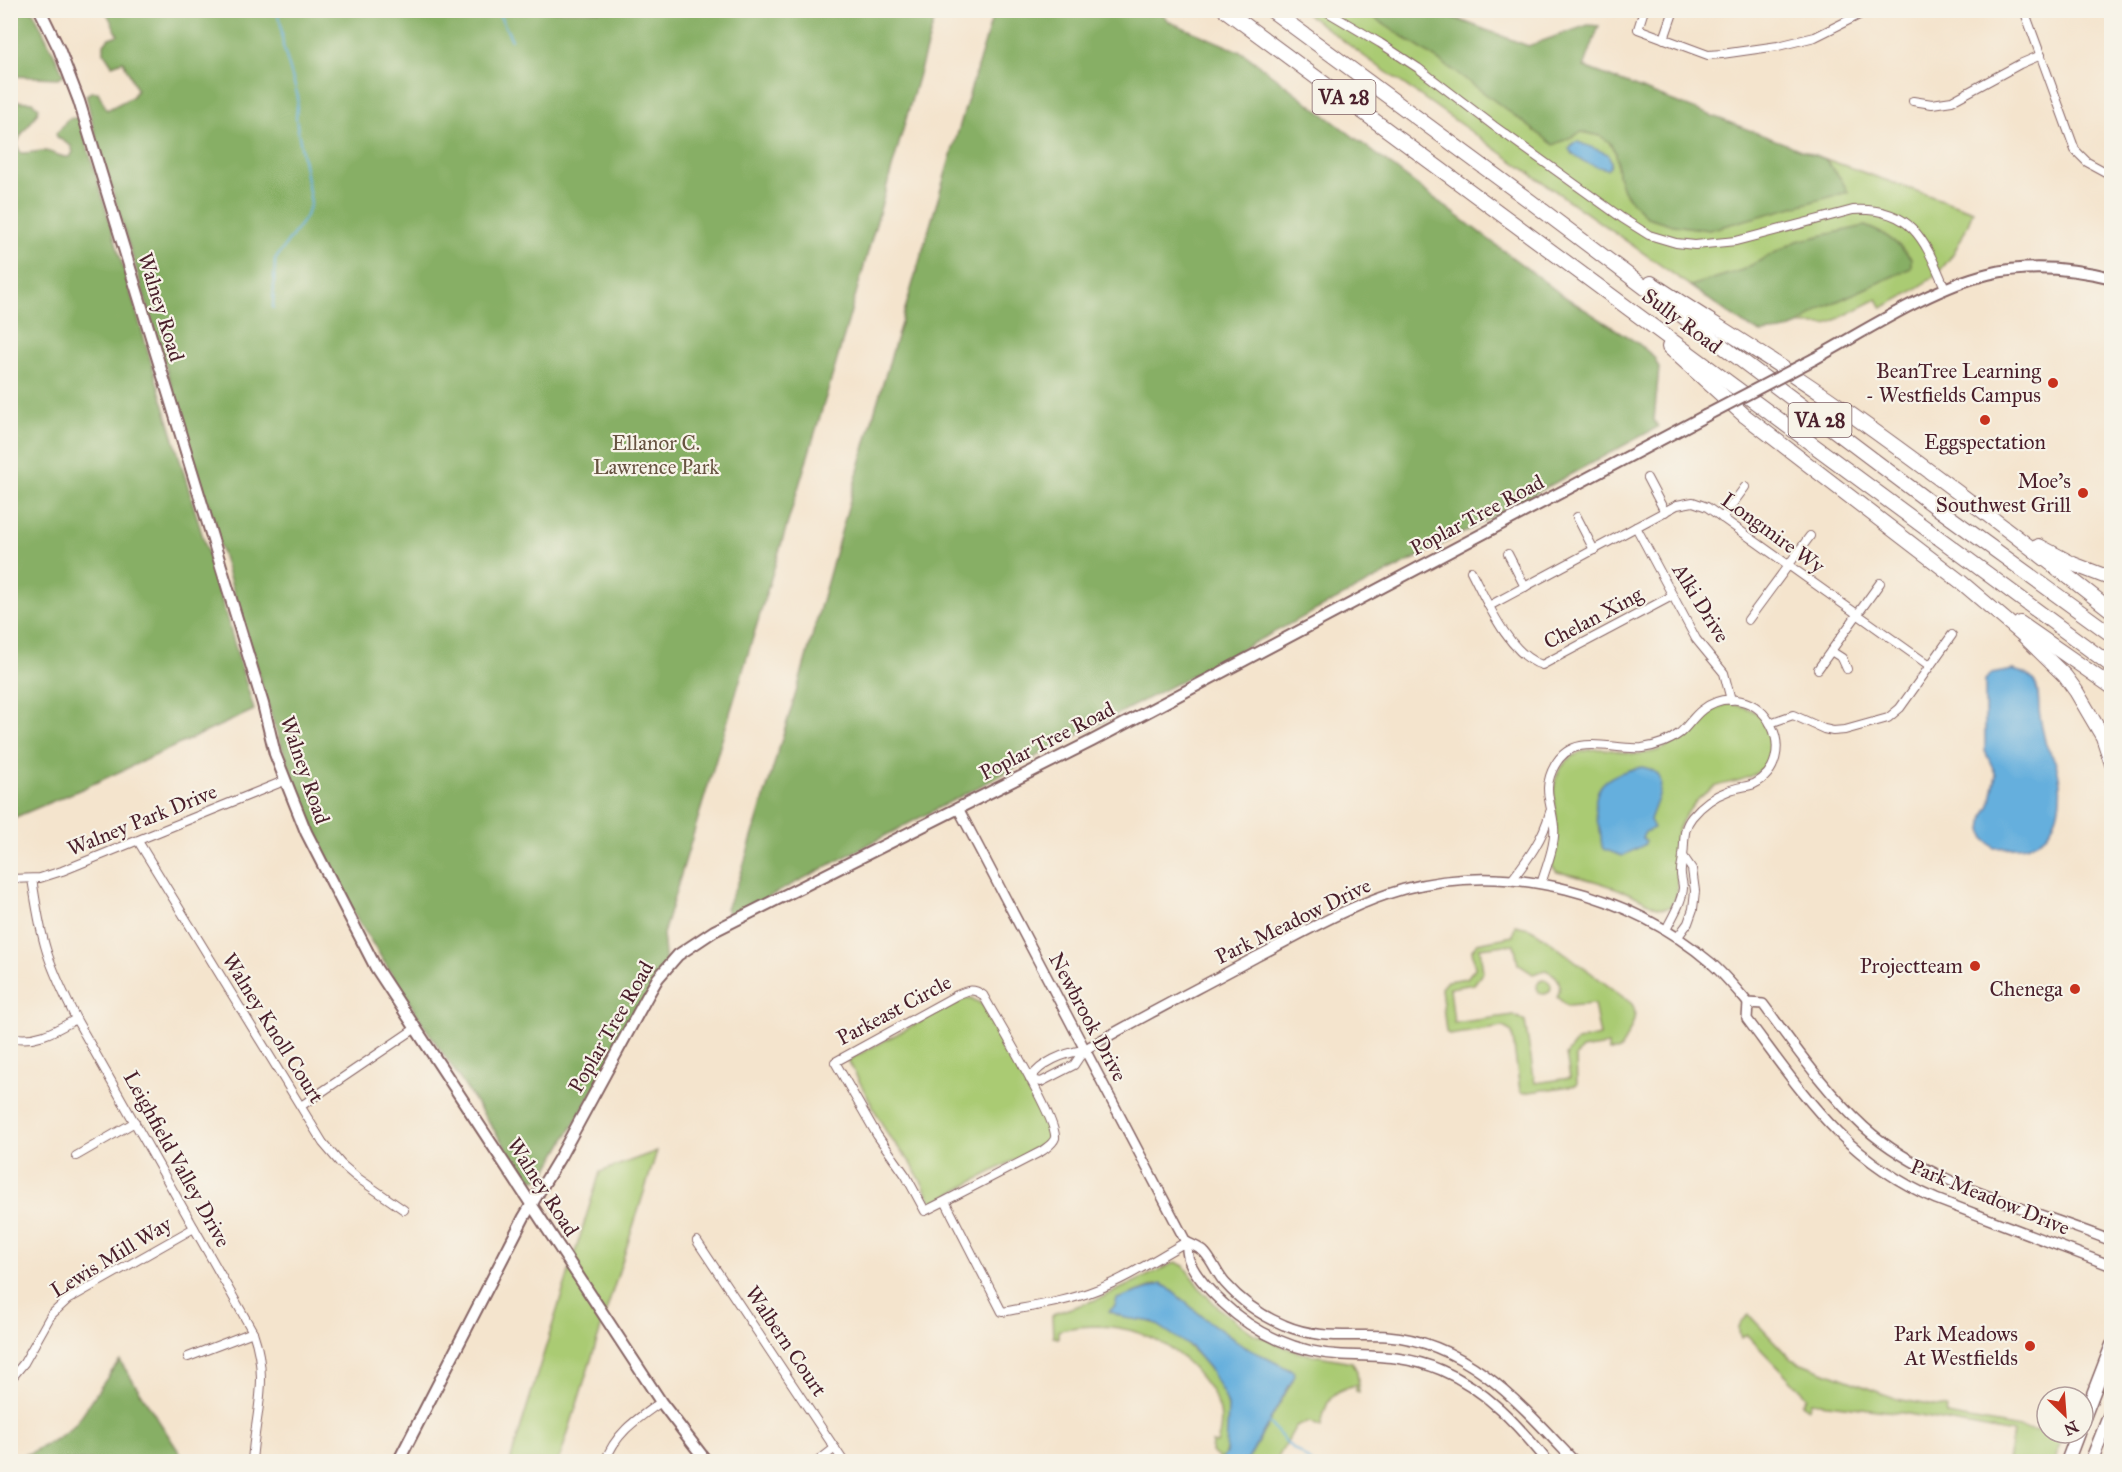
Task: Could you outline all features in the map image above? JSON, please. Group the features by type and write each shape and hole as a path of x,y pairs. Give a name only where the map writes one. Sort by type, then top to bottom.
{"highway":[{"name":"Sully Road","path":"1226,10 2112,666"},
{"name":"Sully Road","path":"1271,10 1530,201 1940,510 2112,635"},
{"path":"1530,201 1814,389 1999,521 2112,611"},
{"path":"1563,259 1660,339 1745,416 1961,582 2112,687"},
{"path":"1999,521 2040,547 2073,564 2112,579"},
{"path":"1961,582 2022,634 2065,676 2090,712 2103,737 2112,764"}],"main road":[{"name":"Walney Road","path":"40,10 59,49 79,101 263,704 284,781 306,832 376,968 661,1402 707,1461"},
{"name":"Poplar Tree Road","path":"398,1461 531,1204 560,1157 658,978 678,955 714,931 1092,741 1945,288 1987,274 2037,268 2081,272 2112,278"},
{"path":"2095,1389 2112,1345"},
{"path":"2091,1461 2112,1408"},
{"path":"2067,1461 2073,1445"}],"street":[{"path":"1324,10 1418,68 1612,211 1649,235 1676,243 1714,244 1737,241 1853,210 1869,209 1891,214 1918,232 1930,252 1945,288"},
{"path":"1644,10 1638,29 1708,55 1778,46 1815,37 1869,10"},
{"path":"1664,39 1674,10"},
{"path":"2024,10 2075,150 2086,162 2111,176"},
{"path":"1913,100 1932,104 1953,101 2020,63 2041,55"},
{"path":"1647,478 1665,512"},
{"path":"1722,518 1745,486"},
{"name":"Longmire Wy","path":"1489,606 1677,505 1694,502 1707,507 1930,666"},
{"path":"1577,517 1594,550"},
{"name":"Alki Drive","path":"1636,527 1696,639 1724,673 1731,700"},
{"path":"1748,620 1810,536"},
{"path":"1508,554 1525,587"},
{"name":"Chelan Xing","path":"1471,571 1510,641 1534,663 1542,665 1672,596"},
{"path":"1818,669 1880,583"},
{"path":"1770,723 1793,715 1833,731 1888,718 1900,708 1952,635"},
{"path":"1831,651 1842,658 1847,669"},
{"path":"1541,884 1549,858 1554,828 1546,793 1554,766 1567,751 1575,747 1595,744 1630,749 1656,745 1681,732 1708,705 1731,700 1747,702 1757,707 1770,723 1776,739 1777,754 1774,764 1769,772 1754,784 1728,791 1703,805 1689,819 1684,835 1681,899 1666,930"},
{"name":"Walney Park Drive","path":"10,879 32,879 62,872 284,781"},
{"name":"Newbrook Drive","path":"958,808 1186,1242 1189,1261 1199,1277 1235,1315 1256,1330 1280,1341 1316,1352 1399,1357 1442,1370 1476,1390 1508,1416 1548,1461"},
{"path":"1511,881 1545,831 1551,810"},
{"name":"Walney Knoll Court","path":"138,841 323,1143 341,1164 404,1210"},
{"path":"1677,938 1688,923 1693,909 1695,891 1692,868 1683,856"},
{"name":"Leighfield Valley Drive","path":"32,879 39,924 47,951 59,984 76,1019 253,1332 260,1358 262,1387 252,1461"},
{"name":"Park Meadow Drive","path":"1084,1050 1074,1065 1041,1082 1030,1080 1036,1070 1050,1062 1067,1053 1084,1050 1356,905 1393,892 1430,884 1465,881 1511,881 1541,884 1592,897 1629,911 1677,938 1710,963 1748,1003 1763,1004 1835,1099 1866,1129 1896,1152 1948,1179 2112,1241"},
{"name":"Parkeast Circle","path":"968,990 976,990 983,995 1030,1080 1054,1128 1055,1137 1052,1144 983,1183 945,1201 925,1210 906,1176 877,1135 835,1062 957,995 968,990"},
{"name":"Park Meadow Drive","path":"1748,1003 1747,1019 1823,1119 1854,1149 1877,1166 1910,1187 1936,1199 2112,1266"},
{"path":"10,1037 27,1039 42,1036 76,1019"},
{"path":"301,1106 416,1029"},
{"path":"76,1156 135,1122"},
{"path":"945,1201 1002,1312 1059,1302 1097,1290 1116,1282 1186,1242"},
{"name":"Lewis Mill Way","path":"10,1380 24,1363 51,1315 67,1300 194,1228"},
{"name":"Walbern Court","path":"697,1241 844,1461"},
{"name":"Newbrook Drive","path":"1186,1242 1205,1251 1226,1284 1249,1304 1285,1326 1322,1335 1388,1336 1435,1347 1461,1359 1480,1370 1504,1390 1575,1461"},
{"path":"188,1357 253,1332"},
{"path":"604,1461 612,1445 627,1426 661,1402"},
{"path":"817,1461 835,1448"}],"green space":[{"path":"10,11 33,11 64,75 58,78 11,76"},
{"name":"Ellanor C. Lawrence Park","path":"106,11 937,11 835,367 663,934 666,965 545,1174 537,1180 525,1176 423,1024 354,914 323,852 298,791 273,722 93,126 86,95 98,92 107,110 132,97 137,90 123,61 112,65 104,53 104,44 109,38 118,35"},
{"path":"994,11 1160,11 1168,21 1243,53 1562,295 1639,344 1654,357 1659,368 1654,420 1658,427 1433,549 730,917 726,908 739,880 801,676 875,410"},
{"path":"1303,11 1436,11 1803,151 1973,211 1957,247 1939,271 1916,289 1882,308 1877,299 1826,325 1744,324"},
{"path":"1364,11 1436,11 1528,46 1588,25 1599,26 1584,67 1825,159 1848,192 1709,230 1673,225 1647,217 1623,190 1618,175 1616,153 1609,142 1600,136 1582,132 1554,145 1453,70"},
{"path":"11,101 32,102 39,108 18,141 17,146 21,153 46,151 70,157 73,152 71,146 57,137 56,133 67,120 79,118 254,710 11,819"},
{"path":"1865,226 1885,235 1900,247 1911,258 1911,268 1820,309 1799,325 1782,331 1761,333 1744,324 1690,286 1742,270 1797,241"},
{"path":"1727,704 1745,708 1762,717 1772,738 1771,755 1762,768 1747,778 1709,790 1688,812 1677,834 1675,856 1678,878 1675,898 1670,907 1659,907 1612,887 1557,872 1551,865 1556,829 1554,792 1557,775 1567,761 1589,750 1606,749 1632,754 1656,751 1676,741 1716,708"},
{"path":"1515,925 1538,933 1631,1003 1634,1008 1634,1019 1621,1049 1609,1051 1608,1045 1582,1049 1576,1056 1577,1085 1523,1093 1520,1091 1512,1032 1503,1027 1450,1035 1446,1032 1441,988 1447,981 1467,978 1475,968 1472,950 1477,943 1513,936","holes":["1514,944 1518,964 1533,974 1545,970 1554,974 1560,984 1557,997 1567,1006 1594,1004 1600,1036 1577,1041 1566,1055 1570,1078 1535,1083 1525,1022 1514,1015 1454,1023 1450,988 1474,984 1483,972 1480,948"]},
{"path":"1544,980 1549,982 1551,987 1549,992 1544,994 1539,992 1537,987 1539,982"},
{"path":"971,998 983,1005 1050,1132 1050,1138 1046,1143 933,1203 911,1163 888,1135 848,1060 963,999"},
{"path":"657,1151 559,1461 510,1462 600,1172"},
{"path":"1176,1262 1184,1266 1202,1291 1221,1310 1254,1334 1297,1352 1352,1362 1357,1371 1359,1392 1356,1391 1356,1385 1335,1394 1327,1404 1321,1427 1310,1422 1296,1426 1276,1461 1247,1461 1293,1380 1294,1372 1243,1346 1167,1287 1156,1285 1117,1299 1113,1313 1154,1323 1165,1329 1200,1358 1219,1383 1228,1408 1229,1424 1225,1454 1221,1461 1217,1461 1219,1458 1211,1452 1212,1443 1217,1444 1221,1425 1220,1410 1203,1380 1190,1364 1175,1352 1159,1341 1141,1334 1104,1326 1064,1329 1058,1331 1058,1338 1053,1337 1052,1316 1056,1313 1101,1298"},
{"path":"1749,1315 1791,1359 1897,1399 1947,1408 1946,1415 2035,1431 2035,1445 2060,1445 2055,1461 2008,1461 2013,1433 1903,1413 1811,1402 1809,1408 1802,1403 1807,1397 1746,1334 1741,1338 1739,1331 1743,1320"},
{"path":"120,1361 185,1461 11,1461 45,1445 71,1428"}],"water":[{"path":"1578,142 1608,154 1611,161 1610,167 1607,169 1597,167 1576,156 1569,149 1573,143"},
{"path":"2013,670 2028,675 2037,688 2046,744 2055,761 2058,773 2060,798 2054,823 2038,841 2022,847 1994,848 1985,839 1982,830 1996,775 1985,751 1985,680 1991,674"},
{"path":"1642,767 1652,770 1661,781 1659,796 1650,820 1654,828 1645,832 1642,838 1646,841 1644,845 1622,856 1603,849 1596,817 1597,794 1601,786 1616,774"},
{"path":"1161,1284 1243,1346 1294,1372 1293,1379 1247,1461 1221,1461 1226,1453 1228,1407 1209,1368 1192,1348 1153,1322 1125,1318 1109,1311 1115,1306 1117,1299"}],"waterway":[{"path":"273,308 275,260 305,218 311,203 296,119 298,97 283,46 281,24 276,10"},
{"path":"497,10 512,40"},
{"path":"1269,1423 1288,1444 1311,1462"}],"place":[{"name":"BeanTree Learning - Westfields Campus","path":"2053,383"},
{"name":"Eggspectation","path":"1985,420"},
{"name":"Moe's Southwest Grill","path":"2083,493"},
{"name":"Projectteam","path":"1975,966"},
{"name":"Chenega","path":"2075,989"},
{"name":"Park Meadows At Westfields","path":"2030,1346"}]}
